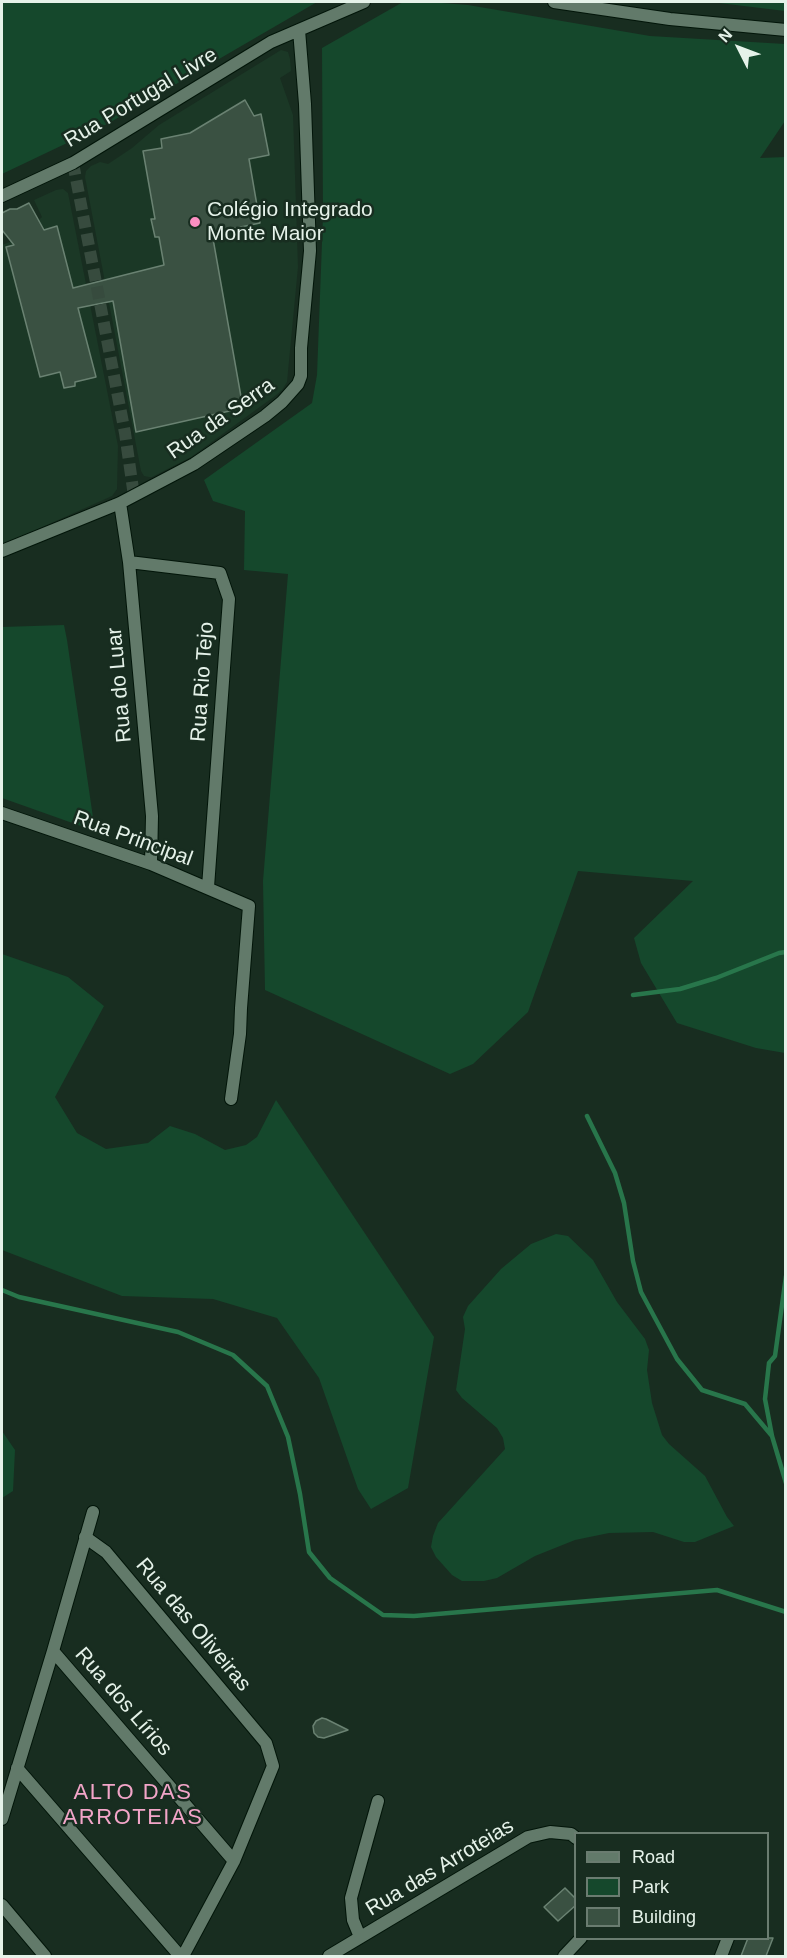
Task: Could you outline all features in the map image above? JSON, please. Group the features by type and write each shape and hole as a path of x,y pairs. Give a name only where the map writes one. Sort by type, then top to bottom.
{"street":[{"name":"Rua Portugal Livre","path":"2,196 73,164 271,42 364,2"},
{"path":"555,2 670,19 786,30"},
{"name":"Rua da Serra","path":"2,550 120,503 194,464 265,416 293,392 301,376 301,348 310,251 305,104 299,30"},
{"name":"Rua do Luar","path":"120,503 129,562 152,816 151,864"},
{"name":"Rua Rio Tejo","path":"129,562 220,573 229,599 207,887"},
{"name":"Rua Principal","path":"2,813 151,864 249,906 240,1008 240,1034 231,1100"},
{"path":"2,1819 93,1512"},
{"name":"Rua das Oliveiras","path":"85,1537 106,1552 266,1743 273,1766 234,1861"},
{"name":"Rua dos Lírios","path":"53,1651 234,1861"},
{"path":"17,1768 182,1956 234,1861"},
{"path":"360,1937 353,1920 351,1898 378,1801"},
{"name":"Rua das Arroteias","path":"329,1956 528,1837 550,1832 571,1834 574,1836"},
{"path":"2,1905 45,1956"},
{"path":"564,1956 579,1940"},
{"path":"721,1956 727,1940"}],"shaded area":[{"name":"Colégio Integrado Monte Maior","path":"281,50 288,52 291,71 280,78 293,115 298,267 287,382 275,396 191,457 152,477 144,476 141,471 85,177 86,171 100,162 108,164 132,148 159,125"},
{"path":"63,189 68,193 118,446 117,489 112,496 2,545 2,245 19,238 42,217 34,200"}],"green space":[{"path":"2,2 317,2 109,123 2,174"},
{"path":"403,2 468,5 650,36 785,44 785,121 760,158 786,157 785,1053 756,1048 677,1023 641,963 634,938 693,881 578,871 528,1012 473,1064 450,1074 265,990 263,881 288,574 244,570 245,511 213,501 204,480 312,403 317,375 323,216 322,48"},
{"path":"711,2 785,2 785,11"},
{"path":"64,625 95,831 2,798 2,627"},
{"path":"2,954 68,977 104,1006 55,1097 77,1133 106,1149 148,1143 170,1126 195,1134 225,1150 246,1145 257,1137 276,1100 434,1337 408,1488 371,1509 358,1489 319,1378 277,1318 213,1299 122,1296 2,1250"},
{"path":"556,1234 568,1236 593,1260 617,1302 645,1339 649,1350 647,1370 652,1403 662,1435 705,1476 734,1526 695,1542 684,1542 653,1532 609,1533 575,1540 535,1556 497,1578 484,1581 462,1581 452,1575 436,1557 431,1547 433,1536 438,1523 505,1449 503,1438 497,1428 456,1390 465,1329 463,1317 468,1306 501,1269 531,1244"},
{"path":"2,1431 15,1450 13,1491 2,1498"}],"building":[{"path":"245,100 254,116 261,114 269,155 249,159 260,223 212,233 243,408 136,432 113,301 78,308 96,377 75,382 75,386 64,388 60,372 40,377 6,247 14,245 2,230 2,213 29,203 44,230 57,226 73,288 164,265 159,237 155,237 151,219 155,219 143,151 162,148 161,139 190,133"},
{"path":"322,1718 348,1730 324,1738 318,1737 314,1733 313,1726"},
{"path":"565,1888 574,1897 574,1907 558,1921 544,1907"},
{"path":"773,1938 766,1956 741,1956 747,1940"}],"waterway":[{"path":"633,995 680,989 786,952"},
{"path":"587,1116 615,1173 624,1203 633,1261 641,1292 677,1359 702,1390 745,1404 772,1436"},
{"path":"786,1276 775,1356 769,1363 765,1399 772,1436 786,1483"},
{"path":"2,1290 19,1297 178,1332 233,1355 267,1386 288,1437 309,1552 330,1578 383,1615 414,1616 717,1590 786,1612"}],"tunnel":[{"path":"73,163 125,433 134,496"}],"place":[{"name":"Colégio Integrado Monte Maior","path":"195,222"}],"district":[{"name":"ALTO DAS ARROTEIAS","path":"133,1806"}]}
